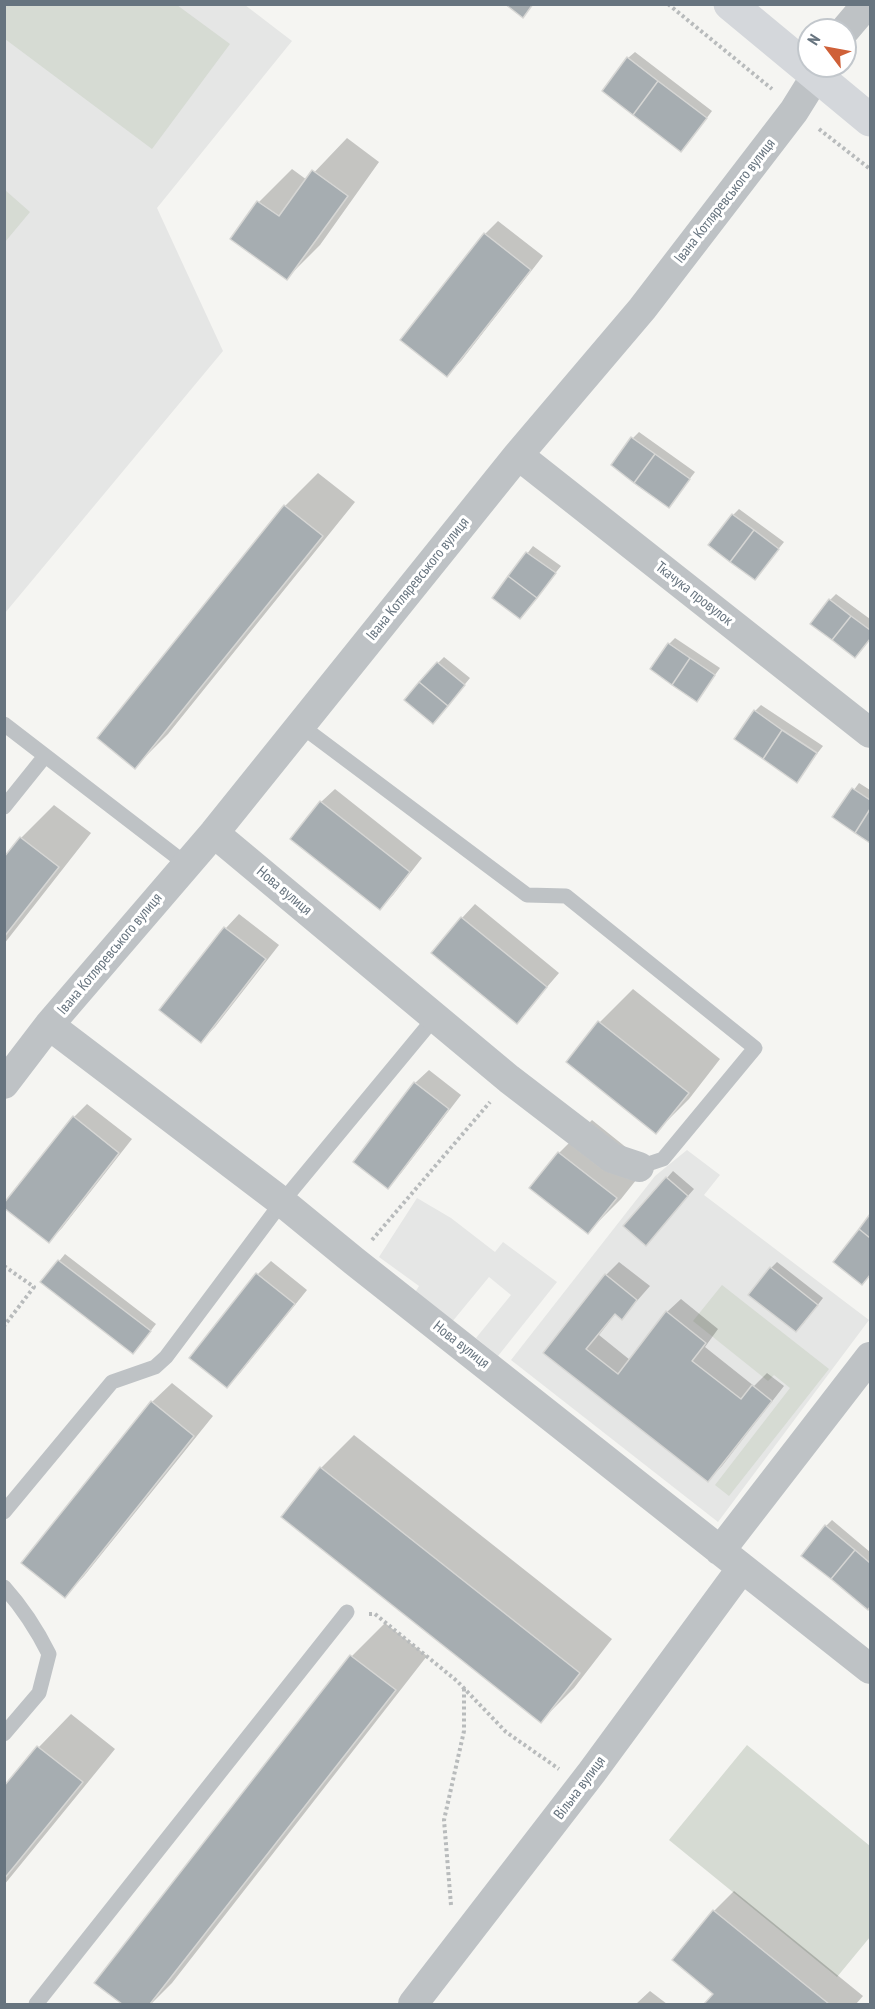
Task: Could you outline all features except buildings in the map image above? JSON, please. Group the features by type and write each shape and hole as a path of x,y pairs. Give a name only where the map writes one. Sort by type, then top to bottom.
{"main road":[{"path":"730,4 797,54"},
{"path":"826,78 870,120"}],"street":[{"path":"855,18 867,4"},
{"name":"Івана Котляревського вулиця","path":"4,1084 49,1025 214,833 518,455 642,309 794,111 815,78"},
{"name":"Ткачука провулок","path":"518,455 870,733"},
{"name":"Нова вулиця","path":"214,833 509,1079 612,1158 639,1167"},
{"name":"Нова вулиця","path":"49,1025 282,1202 870,1669"},
{"name":"Вільна вулиця","path":"413,2004 592,1772 731,1559 870,1358"}],"lane":[{"path":"4,724 186,864"},
{"path":"300,725 527,895 566,896 755,1048 663,1159 639,1167"},
{"path":"4,807 45,756"},
{"path":"4,1512 112,1382 155,1367 166,1358 282,1202 436,1016"},
{"path":"4,1587 40,1636 49,1654 39,1693 4,1734"},
{"path":"36,2004 347,1612"}],"path":[{"path":"668,4 760,79 794,111 870,169"},
{"path":"354,1261 509,1079"},
{"path":"4,1266 34,1287 4,1326"},
{"path":"347,1612 375,1614 464,1687 506,1732 562,1771 592,1772"},
{"path":"461,1943 451,1908 444,1820 464,1731 464,1687"}],"shaded area":[{"path":"4,5 177,5 230,44 152,149 5,39"},
{"path":"5,5 245,5 292,41 157,208 223,351 5,613"},
{"path":"5,190 30,212 5,242"},
{"path":"687,1150 720,1175 704,1195 869,1320 718,1522 511,1360 655,1176"},
{"path":"417,1198 451,1218 495,1252 503,1242 557,1282 498,1356 476,1338 511,1295 489,1277 452,1322 414,1294 419,1286 379,1257"},
{"path":"722,1285 829,1369 729,1496 715,1485 790,1388 774,1375 768,1381 693,1321"},
{"path":"747,1745 870,1846 870,1937 837,1977 669,1840"}]}
